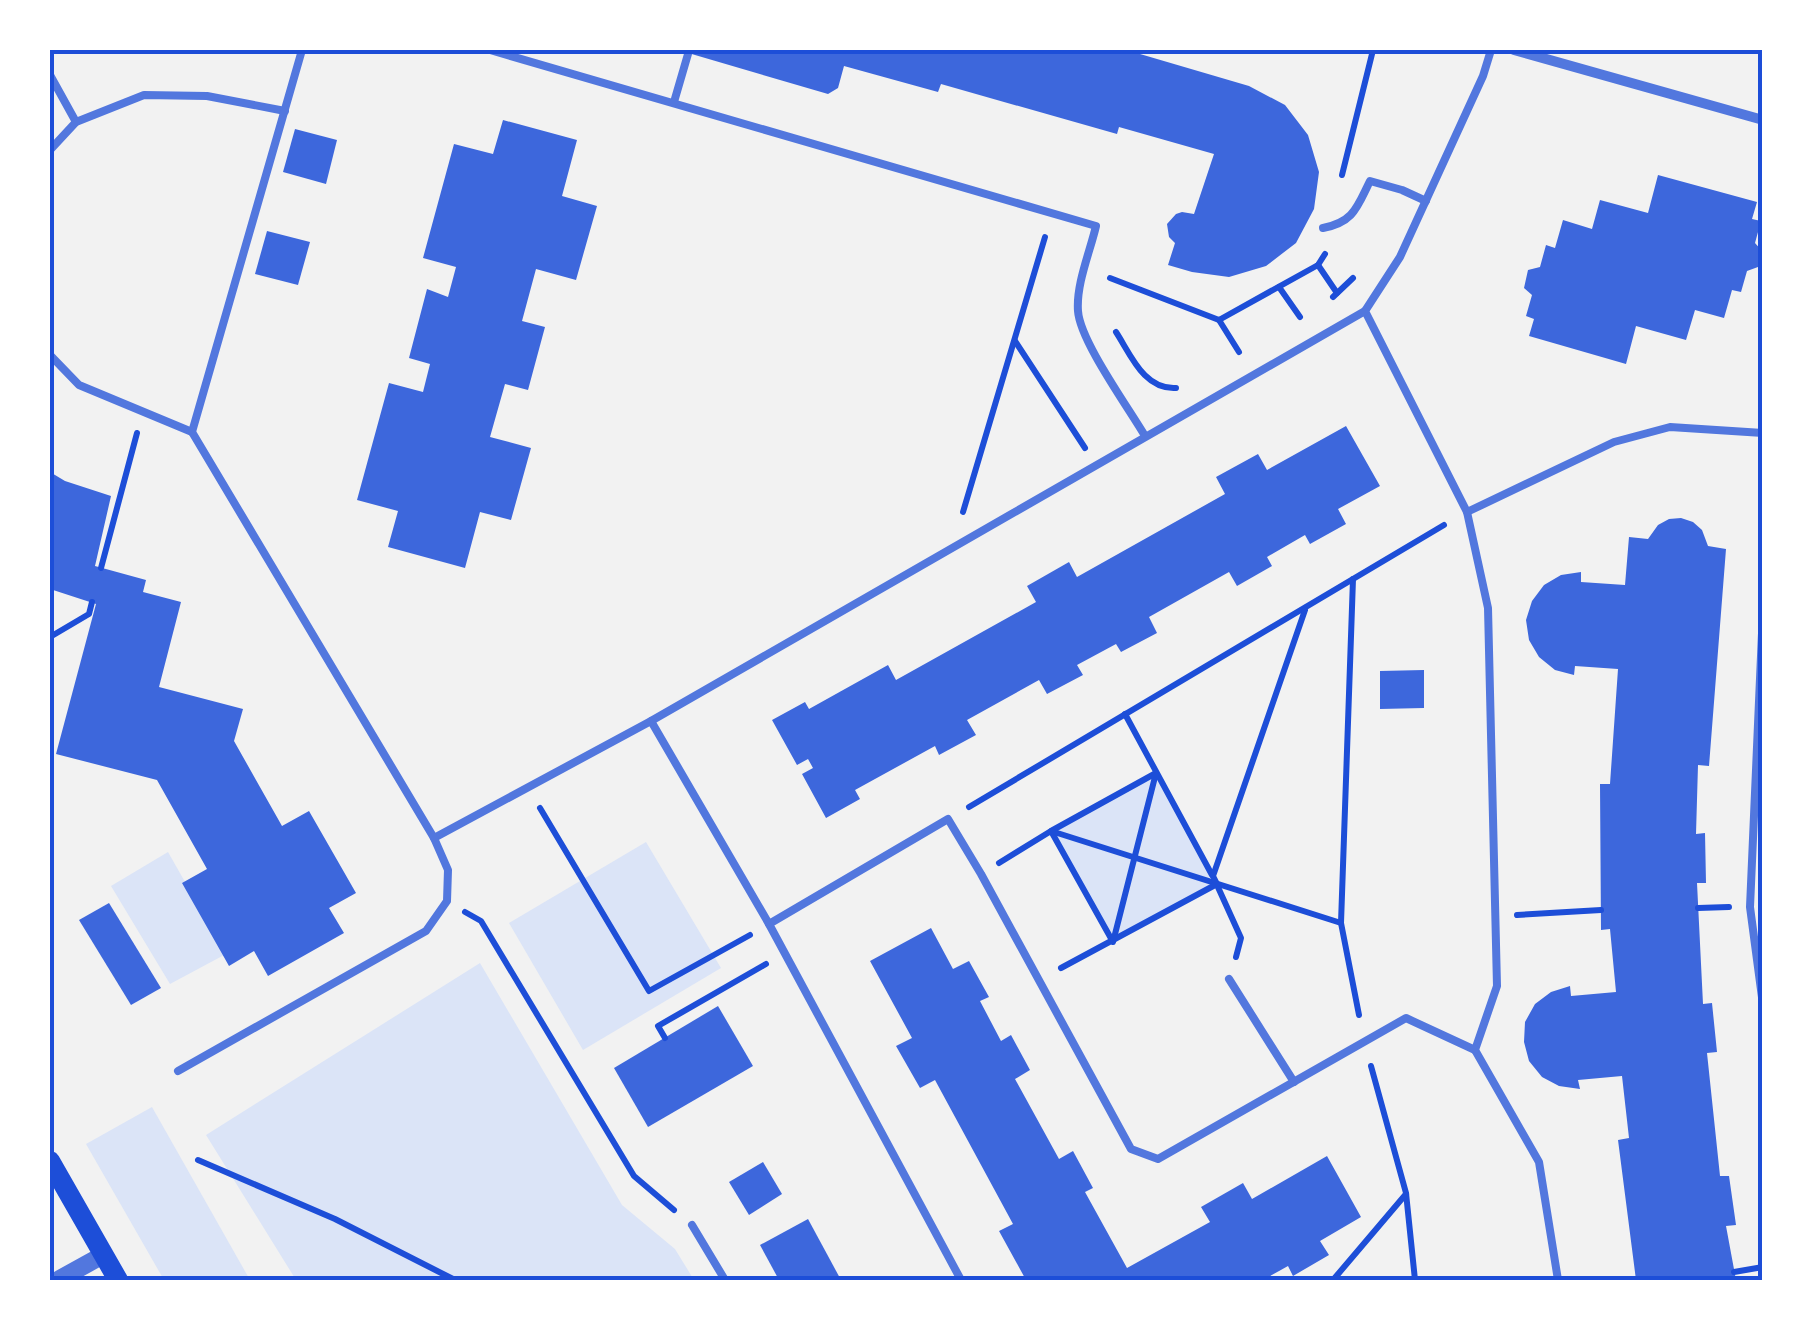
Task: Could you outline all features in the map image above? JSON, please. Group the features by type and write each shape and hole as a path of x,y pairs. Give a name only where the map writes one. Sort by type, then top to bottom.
{"main road":[{"path":"50,1161 118,1280"}],"street":[{"path":"1514,50 1763,120"},
{"path":"58,1280 104,1255"}],"lane":[{"path":"192,432 302,50"},
{"path":"490,50 1096,226 1078,312 1084,336 1145,436"},
{"path":"434,838 651,721 1365,311 1400,258 1483,76 1491,50"},
{"path":"674,102 688,54"},
{"path":"50,75 76,122"},
{"path":"50,150 76,122 144,95 207,96 284,111"},
{"path":"1323,228 1340,224 1355,210 1370,181 1426,201"},
{"path":"1365,311 1467,512 1488,608 1497,986 1475,1050"},
{"path":"50,355 78,385 192,432 434,838 448,870 447,901 426,931 178,1071"},
{"path":"1467,512 1614,442 1670,427 1763,433"},
{"path":"1763,610 1750,907 1763,1005"},
{"path":"651,721 768,924 961,1280"},
{"path":"768,924 948,819 1132,1149 1158,1159 1406,1018 1475,1050 1538,1162 1558,1280"},
{"path":"1750,907 1763,906"},
{"path":"1229,979 1294,1082"},
{"path":"692,1225 725,1280"}],"path":[{"path":"1219,320 1318,265 1340,224 1341,178 1373,50"},
{"path":"953,546 1052,212"},
{"path":"1318,265 1337,293"},
{"path":"1110,278 1219,320 1239,352"},
{"path":"1279,287 1300,317"},
{"path":"1015,340 1096,465"},
{"path":"101,568 142,413"},
{"path":"948,819 1467,512"},
{"path":"1354,579 1341,923 1364,1041 1406,1193 1415,1280"},
{"path":"50,637 89,614 92,602"},
{"path":"1038,980 1112,942 1215,880 1306,607"},
{"path":"1125,714 1215,880 1241,938 1229,979"},
{"path":"980,874 1156,773"},
{"path":"1112,942 1156,773"},
{"path":"528,788 650,991 768,924"},
{"path":"1051,831 1341,923"},
{"path":"1051,831 1112,942"},
{"path":"447,901 481,921 634,1176 692,1225"},
{"path":"1495,916 1601,910"},
{"path":"665,1038 658,1026 784,953"},
{"path":"198,1160 336,1218 455,1280"},
{"path":"1334,1280 1406,1193"},
{"path":"1734,1272 1763,1268"}],"shaded area":[{"path":"1156,773 1217,884 1113,942 1051,831"},
{"path":"646,842 721,968 583,1050 509,923"},
{"path":"168,852 226,954 170,984 111,886"},
{"path":"480,963 622,1205 675,1249 694,1280 296,1280 206,1135"},
{"path":"152,1107 250,1280 164,1280 86,1144"}],"building":[{"path":"678,50 1141,50 1140,54 1249,86 1285,105 1308,135 1319,172 1314,209 1296,243 1266,266 1229,277 1192,272 1168,265 1175,243 1169,237 1167,224 1176,214 1194,214 1214,154 1119,127 1117,134 941,84 938,92 844,66 838,88 828,94"},
{"path":"503,120 577,140 562,196 597,206 576,280 536,269 522,321 545,327 528,390 505,384 490,437 531,448 511,520 480,512 465,568 388,547 398,511 357,500 389,383 423,392 430,364 409,358 427,289 448,297 456,267 423,258 454,144 493,154"},
{"path":"295,129 337,140 326,184 283,172"},
{"path":"1658,175 1757,202 1752,219 1761,221 1755,243 1763,252 1758,267 1747,271 1741,292 1732,290 1724,318 1695,310 1686,340 1636,326 1626,364 1529,336 1534,319 1526,316 1532,295 1524,288 1528,270 1540,267 1546,245 1555,248 1563,220 1592,229 1600,200 1648,213"},
{"path":"267,231 310,242 298,285 255,274"},
{"path":"1346,426 1380,486 1338,509 1346,524 1310,544 1305,535 1267,557 1272,566 1237,586 1229,572 1149,617 1157,633 1121,652 1116,644 1077,665 1083,675 1047,694 1039,680 967,720 976,735 939,755 935,746 855,790 860,799 826,818 802,774 813,768 808,759 797,765 772,720 805,702 809,709 888,665 896,680 1036,602 1027,586 1069,562 1077,577 1225,494 1216,477 1258,454 1267,470"},
{"path":"50,472 111,496 95,566 146,580 143,592 181,602 159,687 243,709 234,741 282,826 309,811 356,893 329,908 344,933 268,976 254,951 229,966 182,883 207,869 157,780 56,754 96,604 50,589"},
{"path":"1681,518 1702,530 1708,546 1726,549 1709,766 1698,765 1696,834 1705,833 1706,883 1697,883 1703,1004 1712,1003 1717,1052 1707,1053 1720,1176 1729,1176 1736,1225 1726,1226 1736,1280 1636,1280 1618,1140 1629,1138 1622,1076 1578,1080 1580,1089 1559,1086 1542,1077 1529,1061 1524,1042 1525,1022 1535,1004 1551,992 1570,986 1571,996 1616,992 1610,929 1601,930 1600,784 1610,784 1618,669 1575,666 1574,675 1555,670 1539,657 1529,640 1526,620 1532,601 1544,585 1561,575 1581,572 1581,582 1625,585 1629,537 1648,539 1658,525"},
{"path":"1424,670 1424,708 1380,709 1380,671"},
{"path":"109,903 161,988 131,1005 79,920"},
{"path":"931,928 953,969 969,961 989,997 980,1001 1001,1041 1011,1035 1030,1070 1015,1079 1059,1159 1073,1151 1093,1188 1085,1192 1127,1268 1210,1222 1201,1207 1243,1183 1252,1199 1327,1156 1361,1217 1320,1241 1329,1255 1293,1276 1288,1266 1263,1280 1026,1280 999,1231 1013,1224 935,1080 920,1088 896,1046 912,1038 870,961"},
{"path":"718,1006 753,1066 648,1127 614,1068"},
{"path":"763,1162 782,1194 749,1215 729,1182"},
{"path":"808,1219 841,1280 779,1280 760,1245"}]}
